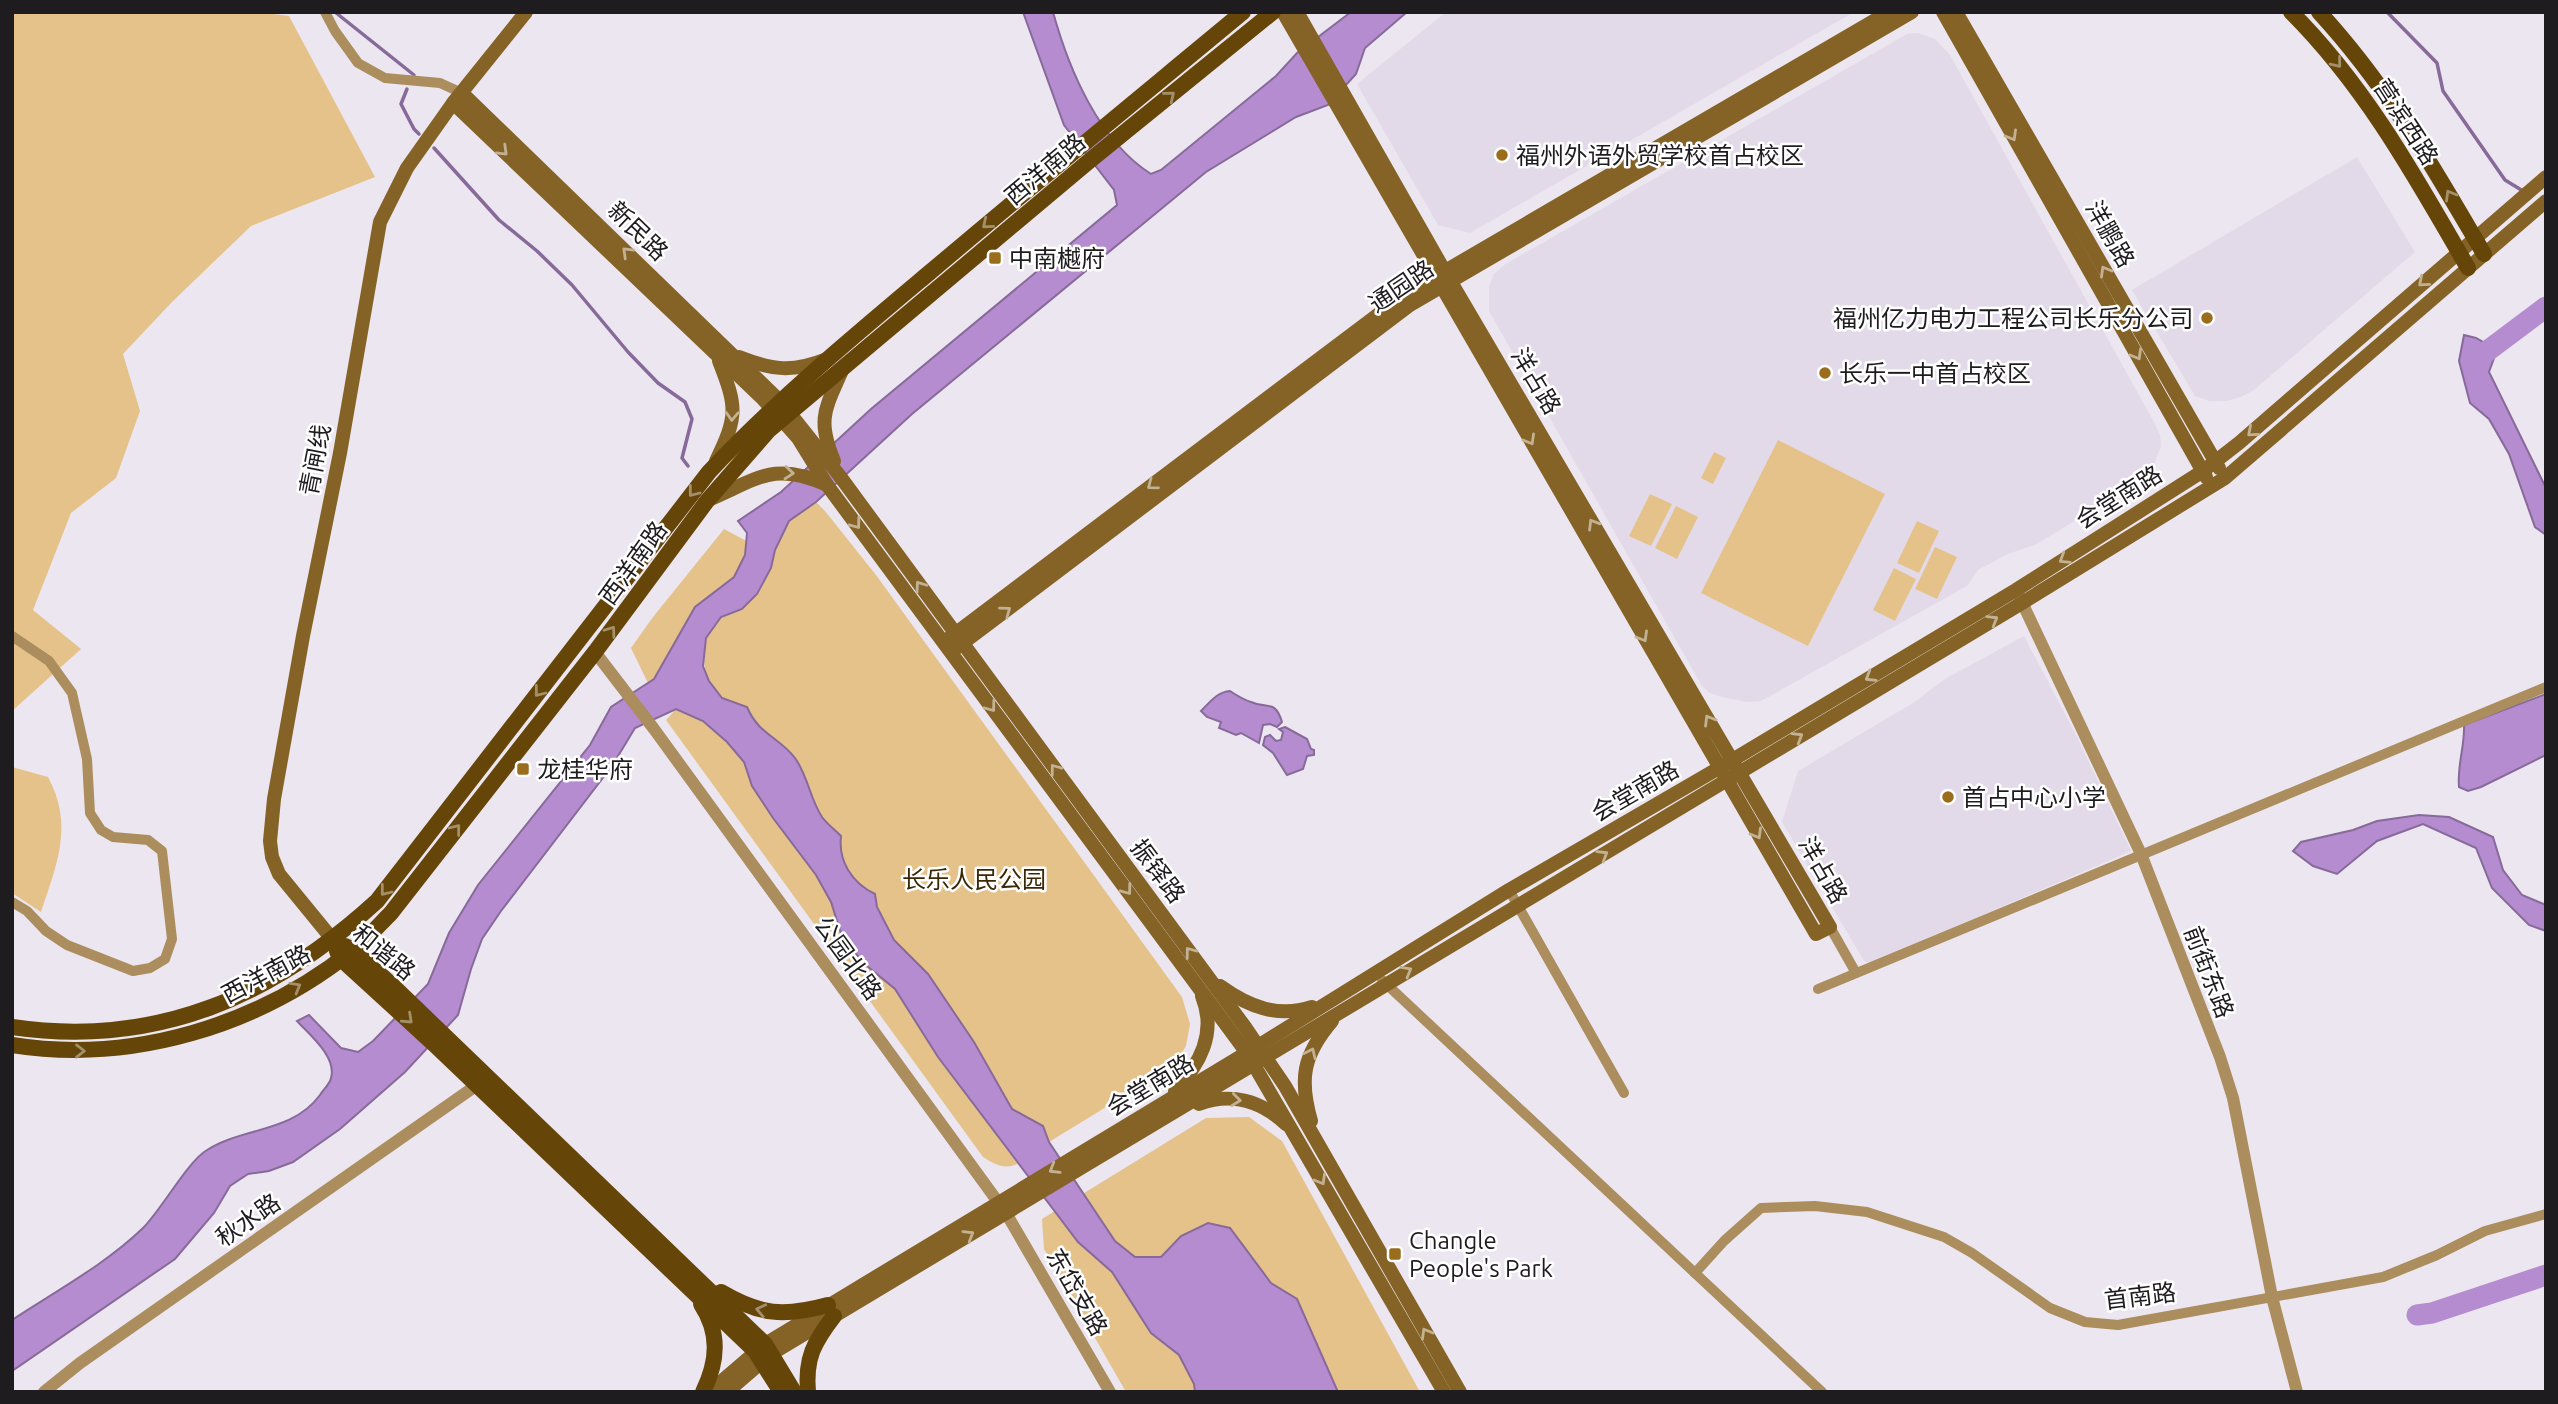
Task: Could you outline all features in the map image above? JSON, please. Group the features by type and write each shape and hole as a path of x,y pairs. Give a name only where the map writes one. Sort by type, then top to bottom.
{"main road":[{"name":"青闸线","path":"333,940 279,874 272,857 270,841 274,799 340,453 380,222 407,168 526,12"},
{"name":"西洋南路","path":"12,1027 82,1032 137,1027 177,1019 234,999 258,987 333,940 377,901 709,472 740,439 781,411 1077,148 1243,12"},
{"name":"西洋南路","path":"838,362 1273,12"},
{"name":"洋占路","path":"1283,12 1303,36 1342,103 1815,934 1829,927 1737,766 1442,278"},
{"name":"洋占路","path":"1297,12 1303,36"},
{"name":"通园路","path":"953,643 1399,313 1442,278 1889,12"},
{"name":"通园路","path":"1442,278 1912,12"},
{"path":"1942,12 2211,486"},
{"name":"洋鹏路","path":"1955,12 2225,478"},
{"name":"营滨西路","path":"2291,12 2337,62 2372,108 2404,157 2468,268"},
{"name":"营滨西路","path":"2319,12 2349,45 2401,115 2484,254"},
{"name":"新民路","path":"458,98 781,411"},
{"name":"会堂南路","path":"2019,596 2215,463 2543,179"},
{"name":"会堂南路","path":"1256,1055 1330,1000 1509,890 1737,766 2019,596 2225,478 2546,201"},
{"path":"709,472 730,433 733,421 725,355 774,369 838,362 823,428 825,441 839,475"},
{"name":"西洋南路","path":"12,1045 63,1051 99,1051 125,1048 194,1032 255,1010 310,979 346,954 391,913 595,652 707,501 781,411"},
{"name":"振铎路","path":"781,411 839,475 953,643"},
{"name":"振铎路","path":"781,411 827,485 953,643 1201,978 1317,1143 1460,1392"},
{"path":"707,501 772,473 798,473 827,485"},
{"name":"会堂南路","path":"709,1392 763,1352 1256,1055 1340,1012 1518,906 1723,774"},
{"name":"和谐路","path":"333,940 692,1281 763,1352 794,1392"},
{"path":"1201,978 1251,1005 1266,1010 1295,1011 1330,1000"},
{"path":"1167,1109 1207,1042 1206,1006 1201,978"},
{"path":"1317,1143 1304,1094 1304,1072 1312,1050 1340,1012"},
{"name":"和谐路","path":"439,1040 477,1085 692,1281"},
{"name":"振铎路","path":"1256,1055 1300,1143 1444,1392"},
{"path":"1167,1109 1216,1099 1237,1099 1275,1114 1300,1143"},
{"path":"692,1281 757,1310 792,1313 831,1311"},
{"path":"692,1281 710,1319 715,1340 716,1358 703,1392"},
{"path":"808,1392 807,1366 813,1346 831,1311"},
{"name":"会堂南路","path":"727,1392 763,1352"},
{"name":"和谐路","path":"763,1352 781,1392"}],"street":[{"path":"326,12 335,31 358,63 385,78 440,83 458,98"},
{"name":"前街东路","path":"2019,596 2141,854 2220,1057 2233,1098 2272,1297 2297,1392"},
{"path":"12,636 50,661 72,693 87,759 90,813 101,830 113,837 148,840 162,851 172,939 165,959 150,968 132,971 67,945 46,930 27,911 12,902"},
{"name":"公园北路","path":"595,652 654,729 1002,1208"},
{"path":"1818,989 2546,687"},
{"path":"1509,890 1624,1093"},
{"path":"1829,927 1856,973"},
{"path":"1374,972 1822,1392"},
{"name":"秋水路","path":"44,1392 80,1363 477,1085"},
{"name":"首南路","path":"1695,1273 1724,1241 1761,1208 1815,1206 1867,1212 1944,1237 2050,1308 2085,1322 2118,1325 2383,1277 2437,1255 2485,1231 2546,1214"},
{"name":"东岱支路","path":"1002,1208 1110,1392"}],"shaded area":[{"path":"1023,12 1053,12 1077,80 1101,124 1133,160 1151,174 1161,170 1276,76 1297,53 1351,12 1407,12 1365,48 1356,74 1328,105 1296,117 1206,172 912,414 816,502 789,521 775,550 771,568 757,594 742,609 721,617 706,638 703,666 709,681 722,698 747,707 757,724 795,758 822,817 841,836 842,854 848,870 860,884 875,894 877,907 894,940 928,974 974,1042 1012,1109 1043,1126 1049,1142 1115,1241 1135,1257 1161,1257 1181,1236 1208,1223 1230,1228 1271,1283 1297,1299 1338,1392 1195,1392 1194,1384 1179,1355 1151,1333 1112,1272 1078,1242 938,1057 895,989 867,966 843,940 831,902 816,875 752,786 744,762 727,742 703,721 676,709 635,728 612,766 482,939 458,1015 405,1072 340,1129 293,1162 269,1171 248,1174 230,1186 214,1213 175,1259 12,1371 12,1320 129,1241 150,1220 192,1164 207,1150 296,1116 320,1095 330,1080 330,1062 321,1047 297,1021 309,1015 341,1048 358,1052 373,1041 428,984 449,933 478,885 590,745 611,707 654,679 695,607 734,577 745,555 747,533 738,521 781,492 871,409 1117,205 1114,190 1064,125"},
{"name":"福州外语外贸学校首占校区","path":"1446,12 1854,12 1470,233 1438,225 1357,84"},
{"name":"长乐一中首占校区","path":"1918,33 1935,39 1950,55 2154,422 2160,435 2161,446 2152,469 2144,478 2037,544 2008,554 1978,570 1967,586 1761,701 1747,702 1722,697 1710,693 1702,686 1489,311 1489,287 1494,274 1504,265 1907,34"},
{"path":"2357,157 2415,252 2254,390 2226,401 2210,401 2195,396 2132,290"},
{"path":"2464,335 2476,338 2497,350 2489,372 2546,488 2546,535 2535,527 2509,454 2489,419 2470,403 2459,361"},
{"name":"首占中心小学","path":"2024,636 2077,737 2131,851 1876,961 1864,961 1782,822 1798,771 1913,703 1945,679"},
{"path":"1230,691 1248,701 1273,707 1282,722 1277,727 1263,725 1259,743 1241,733 1236,735 1219,728 1221,722 1207,717 1201,711 1217,695"},
{"path":"2546,694 2546,755 2481,787 2468,791 2459,787 2464,725"},
{"path":"1285,727 1307,739 1314,750 1314,755 1307,756 1303,769 1287,775 1273,753 1263,745 1265,737 1270,735 1276,741 1281,740 1283,732 1279,729"},
{"path":"2419,815 2449,817 2493,837 2503,870 2522,895 2546,905 2546,931 2529,925 2492,888 2476,848 2423,824 2377,841 2337,874 2313,866 2293,851 2301,842 2353,830 2377,821"}],"green space":[{"path":"12,12 259,12 289,16 375,177 251,226 172,302 123,354 140,411 116,478 71,513 33,610 81,649 12,711"},
{"path":"1778,440 1885,494 1808,646 1701,593"},
{"path":"1714,452 1726,458 1713,484 1701,478"},
{"path":"1650,494 1672,504 1651,546 1629,536"},
{"name":"长乐人民公园","path":"816,502 876,575 1182,997 1190,1024 1186,1046 1173,1066 1049,1142 1043,1126 1012,1109 974,1042 928,974 894,940 877,907 875,894 860,884 848,870 842,854 841,836 822,817 795,758 757,724 747,707 721,697 708,679 704,657 708,635 721,617 742,609 745,556 734,577 695,607 654,679 648,683 631,648 724,529 773,555 789,521"},
{"path":"1676,506 1698,517 1677,559 1655,548"},
{"path":"1917,521 1939,531 1919,573 1897,563"},
{"path":"1935,547 1957,557 1937,599 1915,589"},
{"path":"1894,568 1916,579 1895,621 1873,610"},
{"name":"长乐人民公园","path":"676,709 703,721 745,762 752,786 816,875 831,902 843,940 867,966 895,989 938,1057 1019,1163 1005,1166 983,1157 666,720"},
{"path":"12,767 48,777 60,812 57,861 41,912 12,893"},
{"path":"1249,1117 1282,1141 1420,1392 1126,1392 1044,1249 1042,1219 1206,1118"}],"waterway":[{"path":"335,12 414,75"},
{"path":"2387,12 2437,63 2443,91 2505,180 2523,191"},
{"path":"407,89 401,104 419,134"},
{"path":"434,148 499,220 537,251 572,285 628,352 658,383 685,402 692,419 682,458 688,466"},
{"path":"2477,366 2474,361 2546,307"},
{"path":"2417,1315 2432,1313 2546,1275"}],"place":[{"name":"福州外语外贸学校首占校区","path":"1502,155"},
{"name":"中南樾府","path":"995,258"},
{"name":"福州亿力电力工程公司长乐分公司","path":"2207,318"},
{"name":"长乐一中首占校区","path":"1825,373"},
{"name":"龙桂华府","path":"523,769"},
{"name":"首占中心小学","path":"1948,797"},
{"name":"Changle People's Park","path":"1395,1254"}]}
